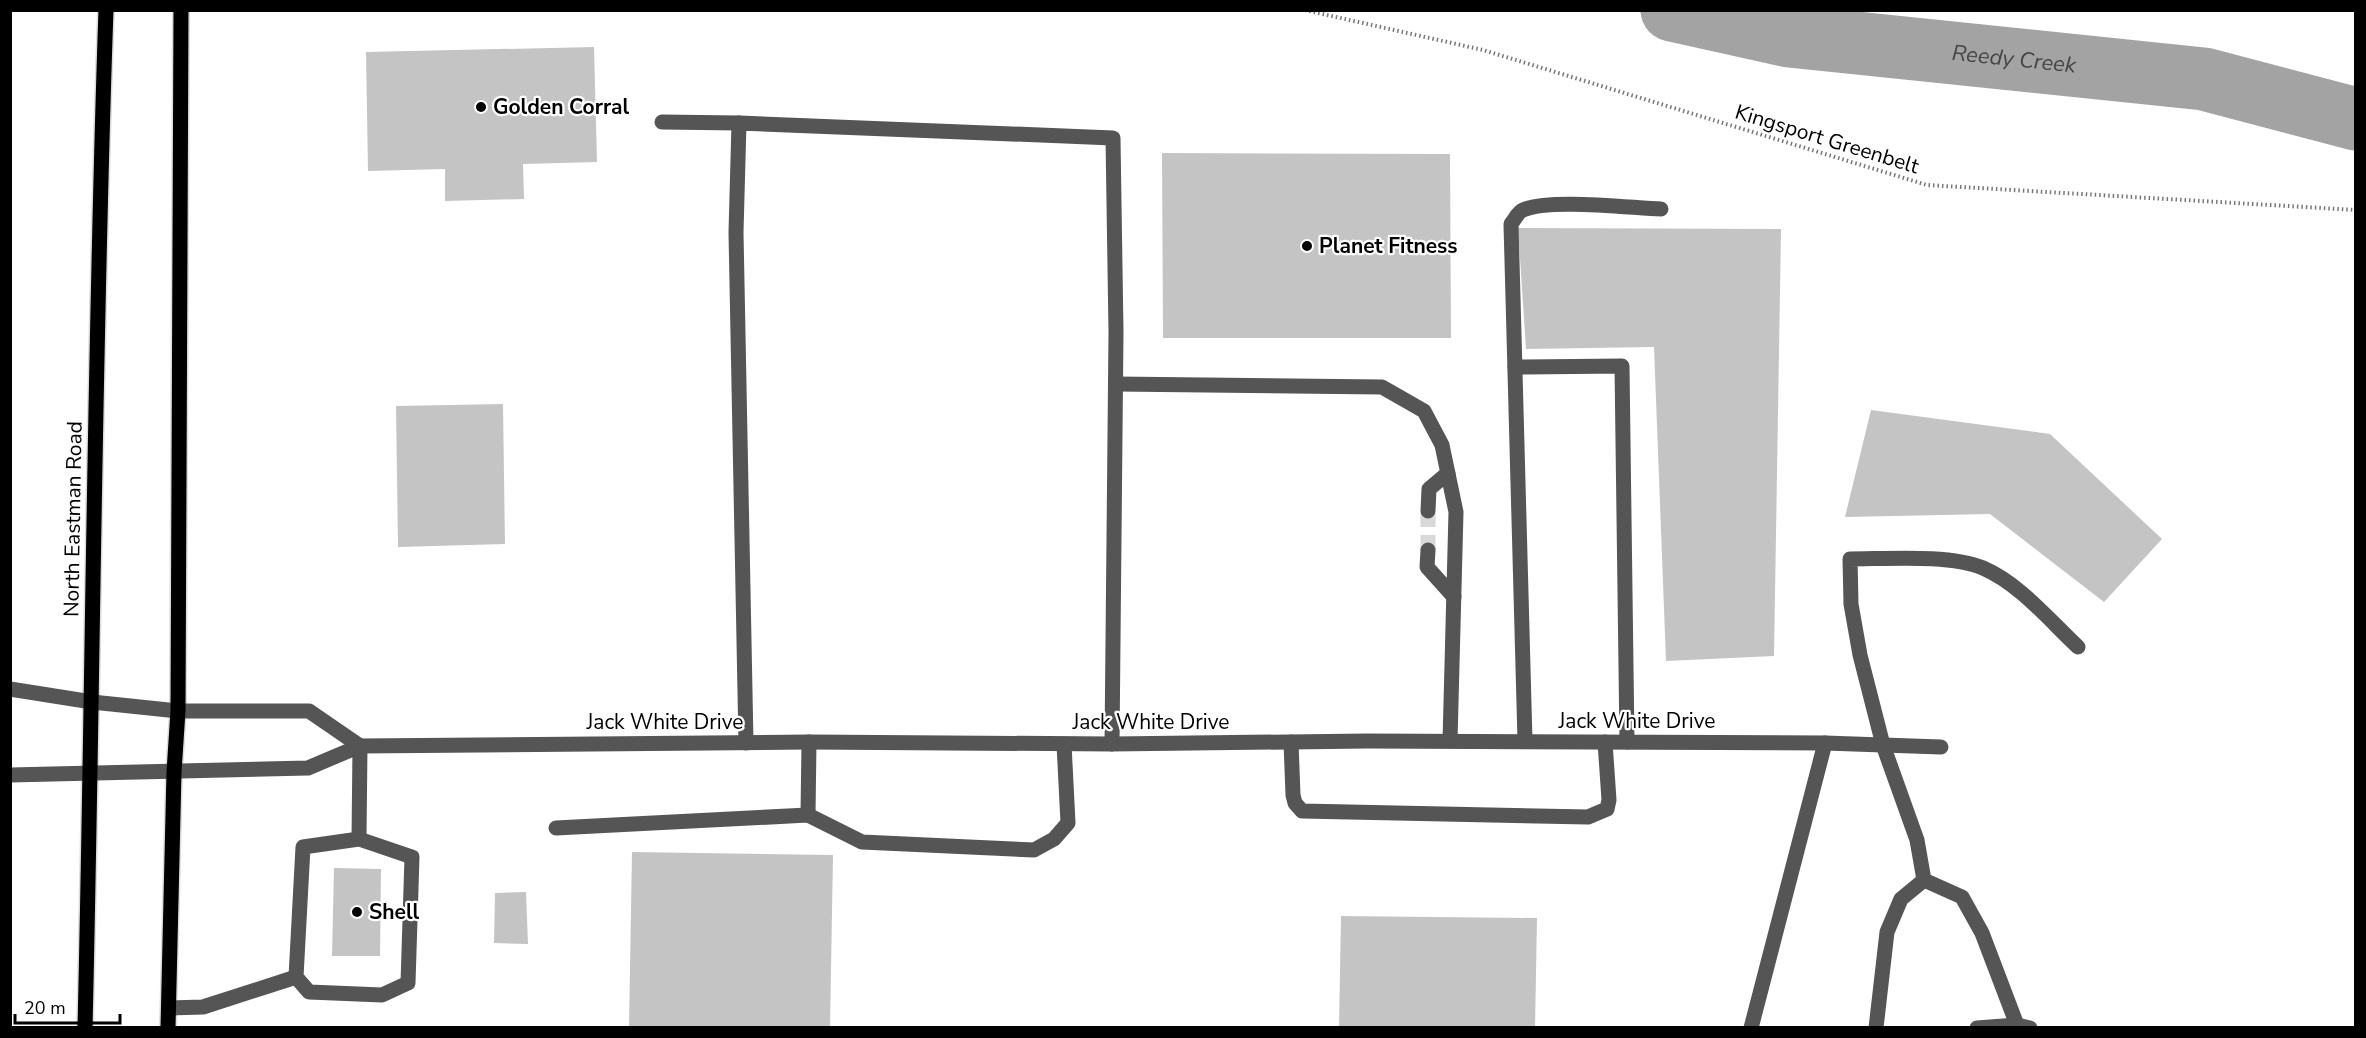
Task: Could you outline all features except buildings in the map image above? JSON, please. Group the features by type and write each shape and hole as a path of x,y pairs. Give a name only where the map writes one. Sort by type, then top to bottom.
{"main road":[{"name":"North Eastman Road","path":"85,1028 93,702 94,447 106,10"},
{"path":"168,1028 174,772 178,711 181,10"}],"street":[{"path":"663,122 1113,138 1116,384 1112,744"},
{"path":"739,123 736,232 746,743"},
{"path":"1525,741 1511,224 1520,210 1556,204 1662,209"},
{"path":"1515,366 1622,366 1627,742"},
{"path":"1116,384 1382,387 1424,411 1442,445 1456,512 1450,741"},
{"path":"1428,512 1429,489 1448,472"},
{"path":"1428,550 1427,567 1454,597"},
{"path":"1924,880 1917,840 1883,745 1860,655 1851,604 1850,559 1947,560 1982,567 2013,586 2078,647"},
{"path":"10,689 93,702 178,711 309,711 360,746 359,838"},
{"name":"Jack White Drive","path":"10,775 308,768 360,746 809,742 1112,744 1525,741 1825,743 1941,747"},
{"path":"808,815 809,742"},
{"path":"1291,742 1293,795 1295,803 1302,811 1588,817 1607,809 1610,800 1605,742"},
{"path":"1751,1028 1825,743"},
{"path":"556,828 808,815 862,842 1034,850 1054,839 1068,823 1064,744"},
{"path":"359,838 412,856 408,983 382,995 309,992 296,977 303,847 359,838"},
{"path":"1924,880 1962,897 1982,933 2023,1026 1977,1028"},
{"path":"1876,1028 1887,932 1901,899 1924,880"},
{"path":"169,1008 203,1007 296,977"}],"path":[{"name":"Kingsport Greenbelt","path":"1305,10 1483,50 1927,185 2355,210"}],"waterway":[{"name":"Reedy Creek","path":"1672,10 1789,36 2204,79 2356,119"}],"tunnel":[{"path":"1428,511 1428,550"}],"place":[{"name":"Golden Corral","path":"481,107"},
{"name":"Planet Fitness","path":"1307,246"},
{"name":"Shell","path":"357,912"}]}
